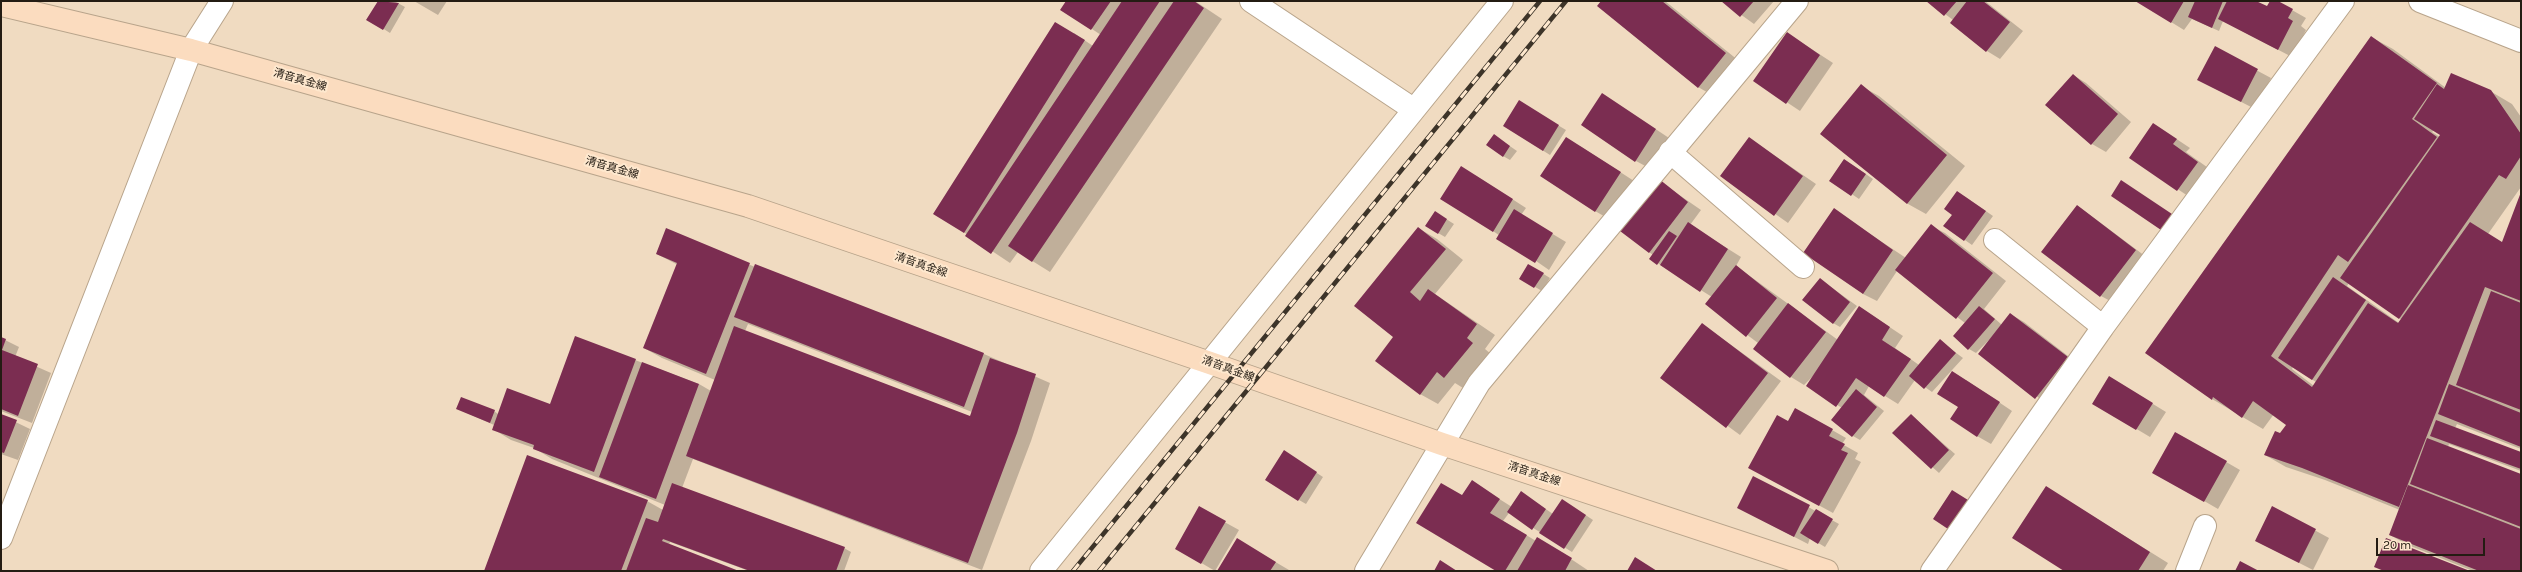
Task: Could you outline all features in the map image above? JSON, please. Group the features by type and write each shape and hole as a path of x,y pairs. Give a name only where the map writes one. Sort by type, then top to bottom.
{"main road":[{"name":"清音真金線","path":"1,5 191,50 748,206 1210,362 1442,444 1827,571"}],"street":[{"path":"1,538 191,50 222,1"},
{"path":"1251,1 1413,109"},
{"path":"1041,571 1413,109 1502,1"},
{"path":"1366,571 1479,383 1797,1"},
{"path":"1932,571 2103,327 2343,1"},
{"path":"2420,1 2521,41"},
{"path":"1670,152 1803,267"},
{"path":"1995,240 2103,327"},
{"path":"2187,571 2205,526"}],"building":[{"path":"378,1 399,3 383,30 366,20"},
{"path":"1066,1 1111,1 1091,30 1060,10"},
{"path":"1122,1 1160,1 991,254 965,236"},
{"path":"1174,1 1194,1 1204,8 1032,262 1008,246"},
{"path":"1601,1 1662,1 1726,53 1698,88 1597,6"},
{"path":"1721,1 1754,1 1740,17"},
{"path":"1926,1 1957,1 1944,16"},
{"path":"1967,1 1983,1 2010,22 1986,52 1950,23"},
{"path":"2135,1 2184,1 2171,23"},
{"path":"2195,1 2223,1 2212,28 2188,17"},
{"path":"2227,1 2256,1 2267,6 2270,1 2278,1 2293,9 2288,18 2293,21 2278,50 2218,19"},
{"path":"1055,22 1085,40 964,233 933,214"},
{"path":"1787,32 1820,55 1786,104 1753,81"},
{"path":"2371,36 2437,83 2412,119 2437,137 2348,262 2338,255 2271,356 2312,387 2368,303 2398,323 2470,222 2502,242 2521,192 2521,301 2485,287 2399,507 2302,468 2264,455 2275,431 2280,433 2286,425 2253,401 2242,418 2213,397 2212,400 2145,353"},
{"path":"2215,46 2258,69 2241,102 2197,80"},
{"path":"2451,73 2491,90 2521,134 2521,156 2506,179 2499,175 2399,319 2340,278 2440,135 2414,119 2437,84 2444,89"},
{"path":"2073,74 2118,114 2091,145 2045,105"},
{"path":"1861,84 1947,155 1907,204 1820,134"},
{"path":"1602,93 1656,129 1635,162 1581,125"},
{"path":"1519,100 1559,125 1543,151 1503,126"},
{"path":"2153,123 2177,139 2173,144 2198,162 2177,191 2129,158"},
{"path":"1494,134 1510,146 1503,157 1486,145"},
{"path":"1566,137 1621,172 1595,212 1540,176"},
{"path":"1749,137 1803,176 1774,216 1720,176"},
{"path":"1844,159 1866,174 1851,196 1829,181"},
{"path":"1461,166 1513,199 1493,232 1440,199"},
{"path":"1659,179 1688,202 1649,253 1620,231"},
{"path":"2121,180 2172,214 2161,230 2111,196"},
{"path":"1957,191 1986,211 1964,241 1943,226 1952,215 1944,209"},
{"path":"2077,205 2136,250 2100,297 2041,252"},
{"path":"1834,208 1893,250 1863,294 1803,253"},
{"path":"1514,209 1553,233 1535,263 1496,239"},
{"path":"1435,211 1447,219 1438,234 1425,226"},
{"path":"1688,222 1728,249 1700,292 1660,265"},
{"path":"1931,224 1993,273 1956,319 1895,270"},
{"path":"1418,227 1446,249 1410,292 1420,301 1428,289 1477,324 1467,338 1473,343 1444,378 1437,372 1420,395 1375,361 1393,337 1354,306"},
{"path":"666,228 750,263 706,374 643,348 677,263 656,254"},
{"path":"1669,231 1677,236 1657,265 1649,259"},
{"path":"755,264 984,353 964,407 734,317"},
{"path":"1528,264 1544,273 1534,288 1519,279"},
{"path":"1736,265 1777,298 1746,337 1705,304"},
{"path":"2333,277 2366,300 2312,380 2278,358"},
{"path":"1820,278 1850,302 1833,324 1802,300"},
{"path":"2491,291 2521,303 2521,410 2456,385"},
{"path":"1788,303 1826,332 1790,378 1753,349"},
{"path":"1859,306 1890,327 1882,340 1911,359 1884,397 1856,378 1836,407 1806,386"},
{"path":"1979,306 1995,319 1968,350 1953,336"},
{"path":"2010,313 2068,357 2035,399 1978,354"},
{"path":"1702,323 1768,373 1726,428 1660,378"},
{"path":"734,326 970,416 990,358 1036,374 1017,433 968,563 686,456"},
{"path":"575,336 636,359 594,472 533,449 534,445 492,430 507,388 550,404"},
{"path":"1,337 6,339 2,350 38,364 18,416 1,409"},
{"path":"1940,339 1956,353 1924,389 1909,376"},
{"path":"642,362 699,384 656,499 599,477"},
{"path":"1952,371 2000,402 1977,437 1950,419 1958,407 1937,394"},
{"path":"2109,376 2153,403 2136,430 2092,404"},
{"path":"2449,384 2521,413 2521,447 2438,414"},
{"path":"1856,389 1877,407 1852,437 1831,420"},
{"path":"461,397 495,410 490,423 456,409"},
{"path":"1795,408 1833,429 1829,436 1845,444 1841,450 1848,453 1819,506 1748,468 1777,415 1788,421"},
{"path":"1,414 17,420 4,453 1,452"},
{"path":"1911,414 1949,450 1931,469 1892,433"},
{"path":"2436,420 2521,452 2521,469 2430,436"},
{"path":"2175,432 2227,461 2204,502 2152,473"},
{"path":"2427,438 2521,474 2521,527 2410,484"},
{"path":"1284,450 1317,472 1298,501 1265,480"},
{"path":"527,455 648,500 621,571 484,571"},
{"path":"1753,476 1810,505 1794,537 1737,508"},
{"path":"1472,480 1500,499 1490,513 1527,535 1505,571 1496,571 1416,523 1441,483 1462,495"},
{"path":"672,483 845,547 836,571 750,571 663,539 662,541 739,571 626,571 646,518 658,522"},
{"path":"2408,485 2521,529 2521,571 2479,571 2389,535"},
{"path":"2046,486 2150,552 2138,571 2064,571 2012,538"},
{"path":"1952,490 1968,500 1948,529 1933,519"},
{"path":"1521,491 1546,509 1532,530 1507,512"},
{"path":"1562,499 1586,515 1564,549 1539,533"},
{"path":"1199,506 1226,521 1201,564 1175,549"},
{"path":"2272,506 2316,529 2299,563 2255,541"},
{"path":"1816,509 1833,519 1818,544 1800,533"},
{"path":"1537,537 1572,558 1565,571 1517,571"},
{"path":"1237,538 1276,562 1270,571 1217,571"},
{"path":"2386,538 2470,571 2384,571 2374,567"},
{"path":"1635,557 1657,571 1627,571"},
{"path":"1440,560 1457,571 1434,571"},
{"path":"2240,561 2259,571 2235,571"}],"railway":[{"path":"1073,571 1540,1"},
{"path":"1099,571 1566,1"}]}
